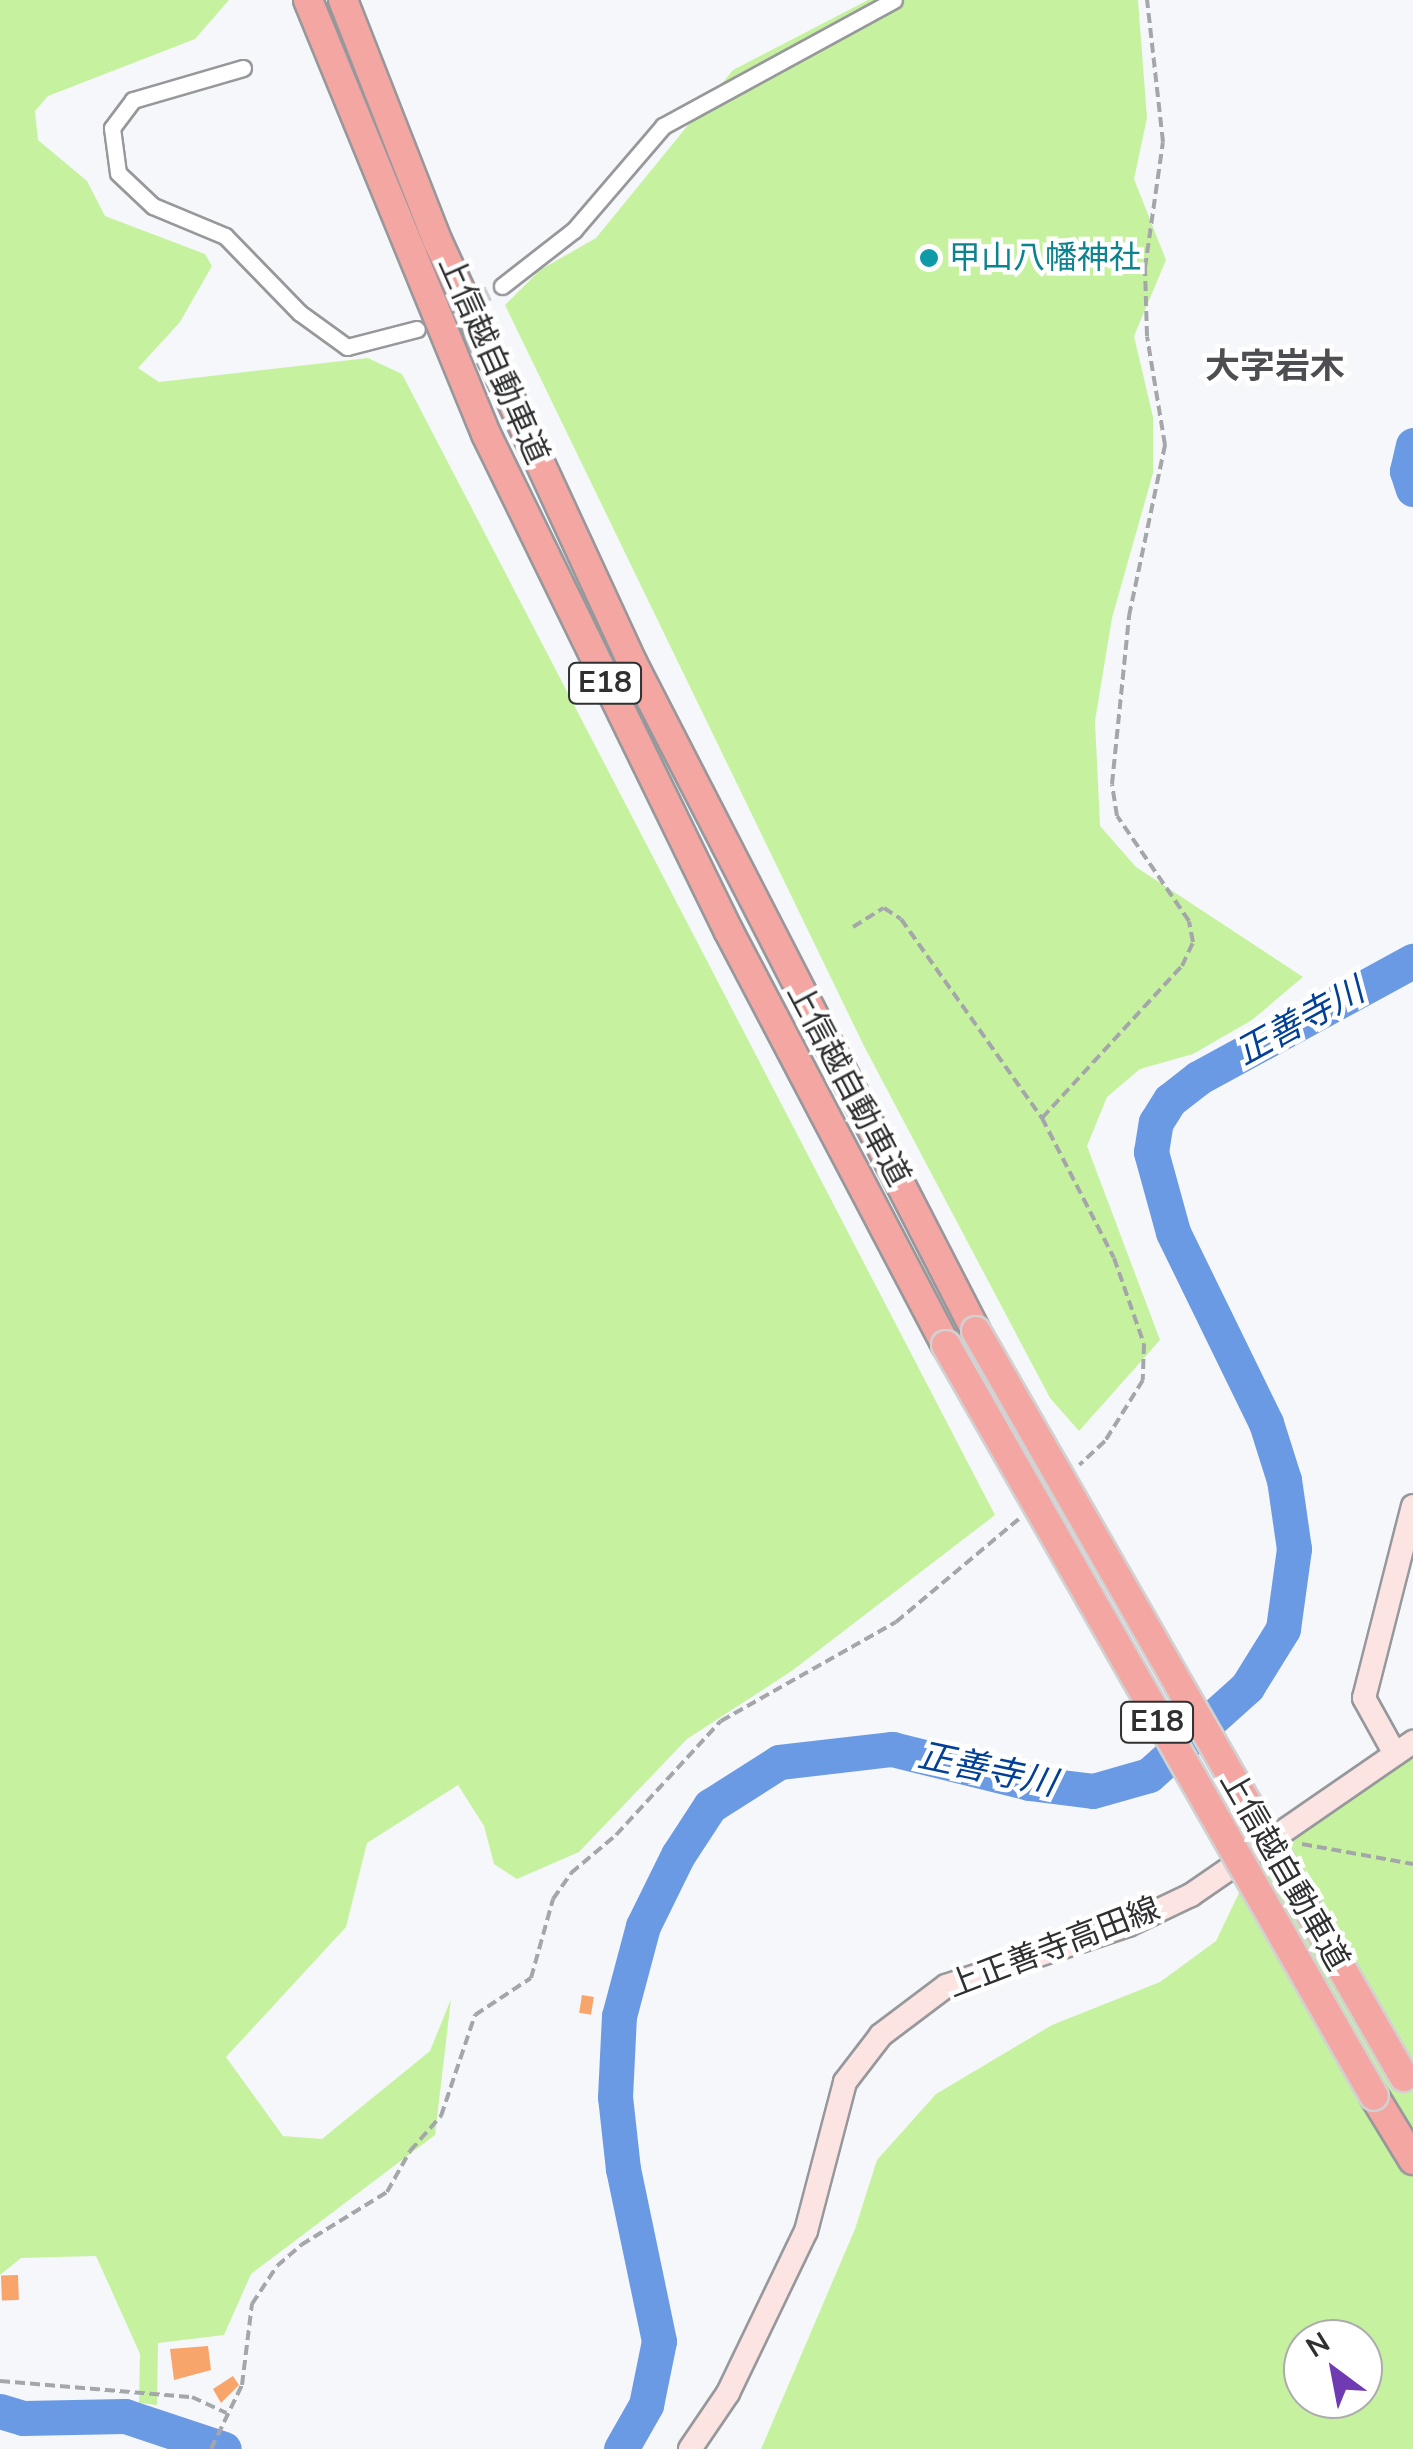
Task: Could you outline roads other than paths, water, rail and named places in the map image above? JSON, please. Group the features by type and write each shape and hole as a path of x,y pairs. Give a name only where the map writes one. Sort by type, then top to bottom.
{"highway":[{"name":"上信越自動車道","path":"308,0 486,434 728,930 946,1345 1413,2160"},
{"name":"上信越自動車道","path":"343,0 438,242 633,664 976,1331 1408,2084"}],"main road":[{"path":"1404,1748 1364,1698 1413,1506"},
{"name":"上正善寺高田線","path":"690,2449 728,2393 806,2231 845,2082 880,2035 946,1986 1128,1925 1191,1895 1404,1748"}],"street":[{"path":"502,286 574,230 663,126 894,0"},
{"path":"243,68 133,100 112,128 118,173 153,206 225,236 300,313 347,347 418,329"}],"waterway":[{"name":"正善寺川","path":"1413,445 1407,471 1413,489"},
{"name":"正善寺川","path":"621,2449 646,2405 659,2341 623,2169 615,2097 619,2016 643,1926 678,1855 710,1806 779,1762 892,1749 1029,1783 1093,1791 1149,1775 1247,1687 1283,1629 1294,1549 1284,1480 1266,1423 1173,1232 1151,1152 1156,1122 1170,1100 1198,1078 1413,961"},
{"name":"正善寺川","path":"0,2411 23,2418 125,2416 224,2449"}],"tunnel":[{"path":"434,320 502,286"}],"place":[{"name":"甲山八幡神社","path":"929,258"}],"district":[{"name":"大字岩木","path":"1275,367"}]}
